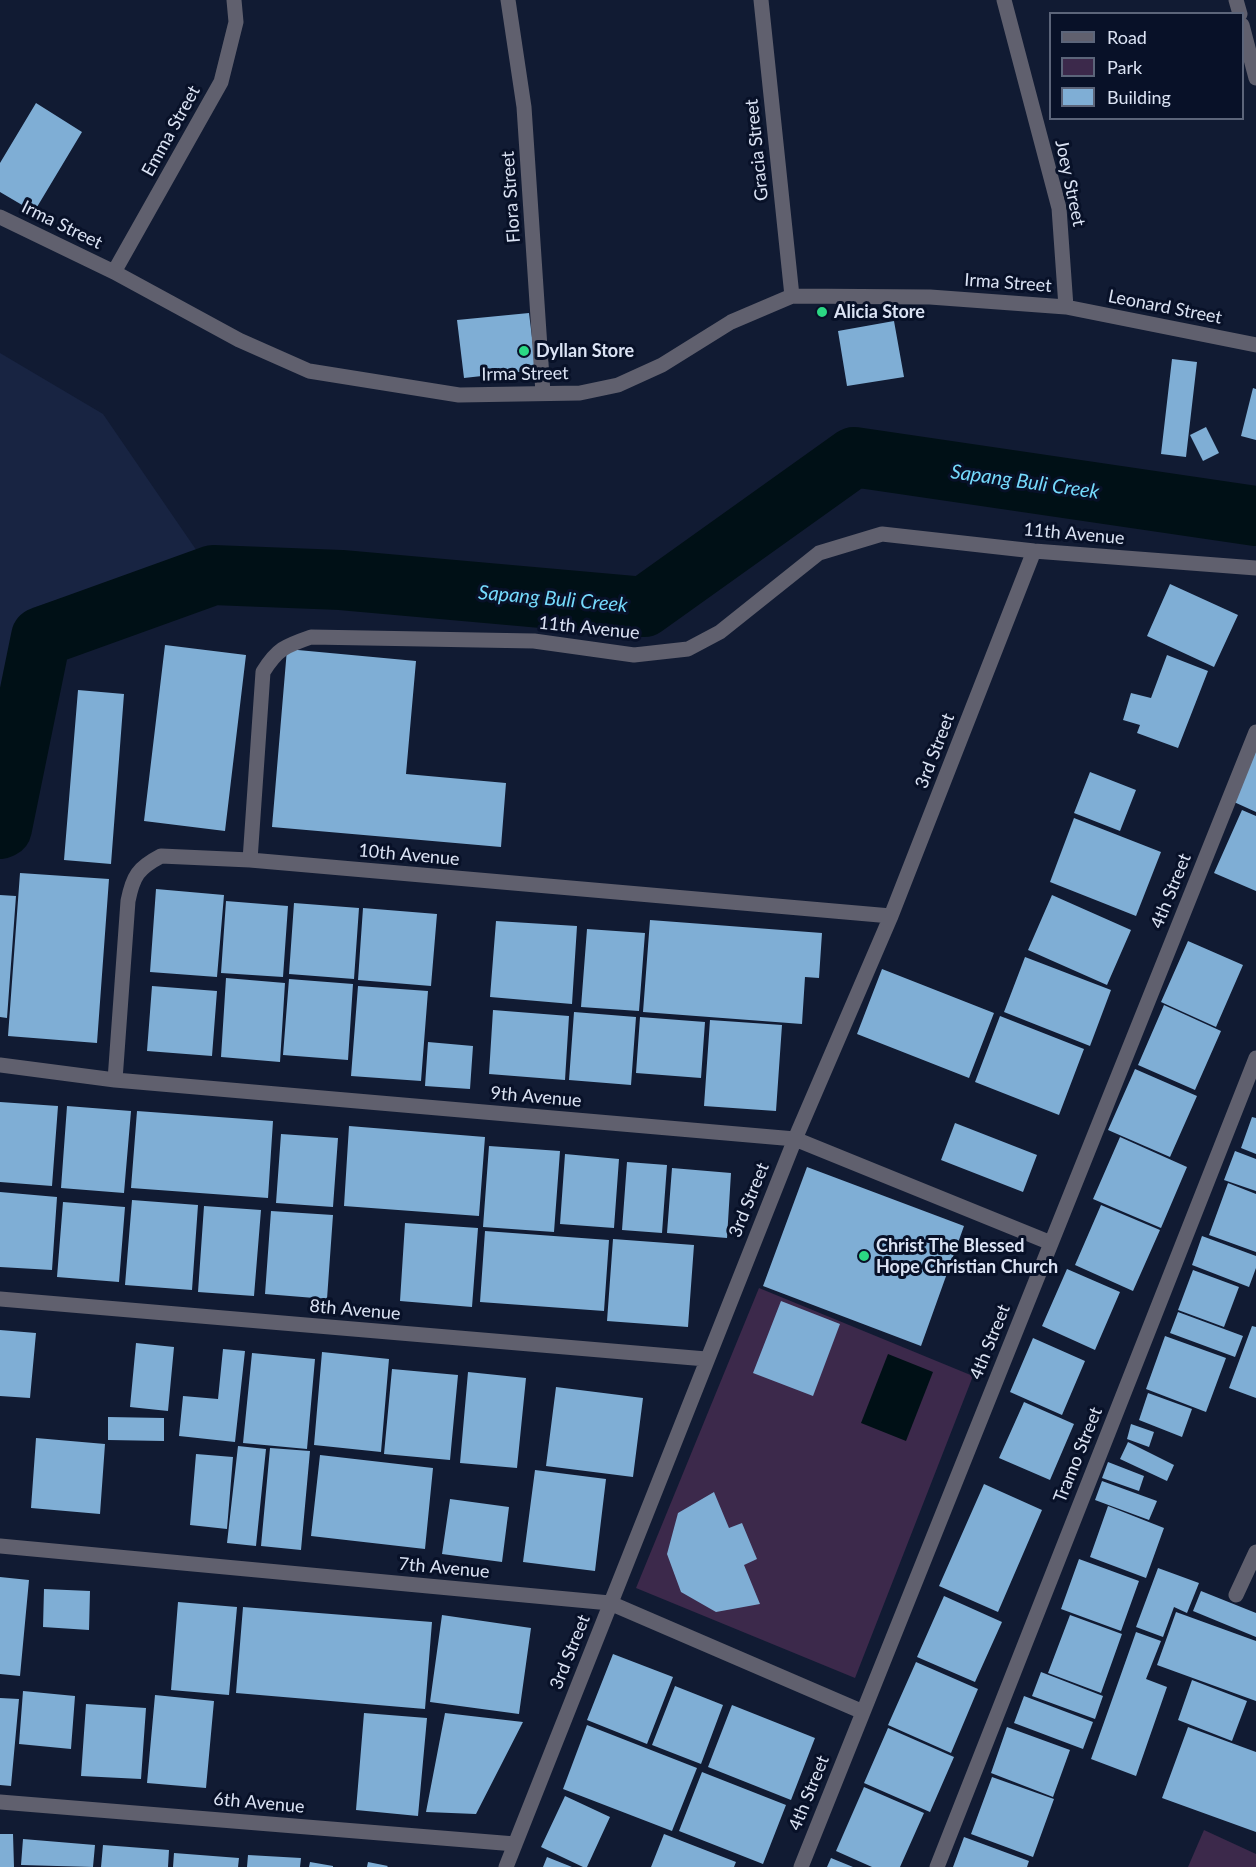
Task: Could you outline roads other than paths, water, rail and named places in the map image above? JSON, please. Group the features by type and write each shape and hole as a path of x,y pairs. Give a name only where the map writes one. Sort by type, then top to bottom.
{"street":[{"name":"Emma Street","path":"114,272 221,82 236,22 234,0"},
{"name":"Flora Street","path":"508,0 524,106 543,393"},
{"name":"Gracia Street","path":"761,0 792,296"},
{"name":"Joey Street","path":"1004,0 1059,208 1066,307"},
{"path":"1244,33 1256,78"},
{"name":"Irma Street","path":"0,217 114,272 239,340 309,371 459,395 580,393 618,385 662,365 732,322 792,296 930,297 1066,307"},
{"name":"Leonard Street","path":"1066,307 1256,345"},
{"name":"11th Avenue","path":"250,860 263,672 274,655 292,643 311,637 534,641 634,655 688,649 720,632 819,553 882,534 1034,551 1256,568"},
{"name":"3rd Street","path":"506,1867 706,1359 795,1139 891,916 1034,551"},
{"name":"4th Street","path":"801,1867 1256,732"},
{"name":"10th Avenue","path":"115,1080 131,884 138,872 161,856 250,860 891,916"},
{"name":"Tramo Street","path":"937,1867 1256,1058"},
{"name":"9th Avenue","path":"0,1065 115,1080 795,1139 1051,1243"},
{"name":"8th Avenue","path":"0,1299 706,1359"},
{"name":"7th Avenue","path":"0,1546 610,1604 863,1712"},
{"path":"1236,1595 1256,1552"},
{"name":"6th Avenue","path":"0,1802 515,1844"}],"waterway":[{"name":"Sapang Buli Creek","path":"0,829 41,637 213,575 341,580 644,607 854,457 1256,516"}],"place":[{"name":"Alicia Store","path":"822,312"},
{"name":"Dyllan Store","path":"524,351"},
{"name":"Christ The Blessed Hope Christian Church","path":"864,1256"}]}
